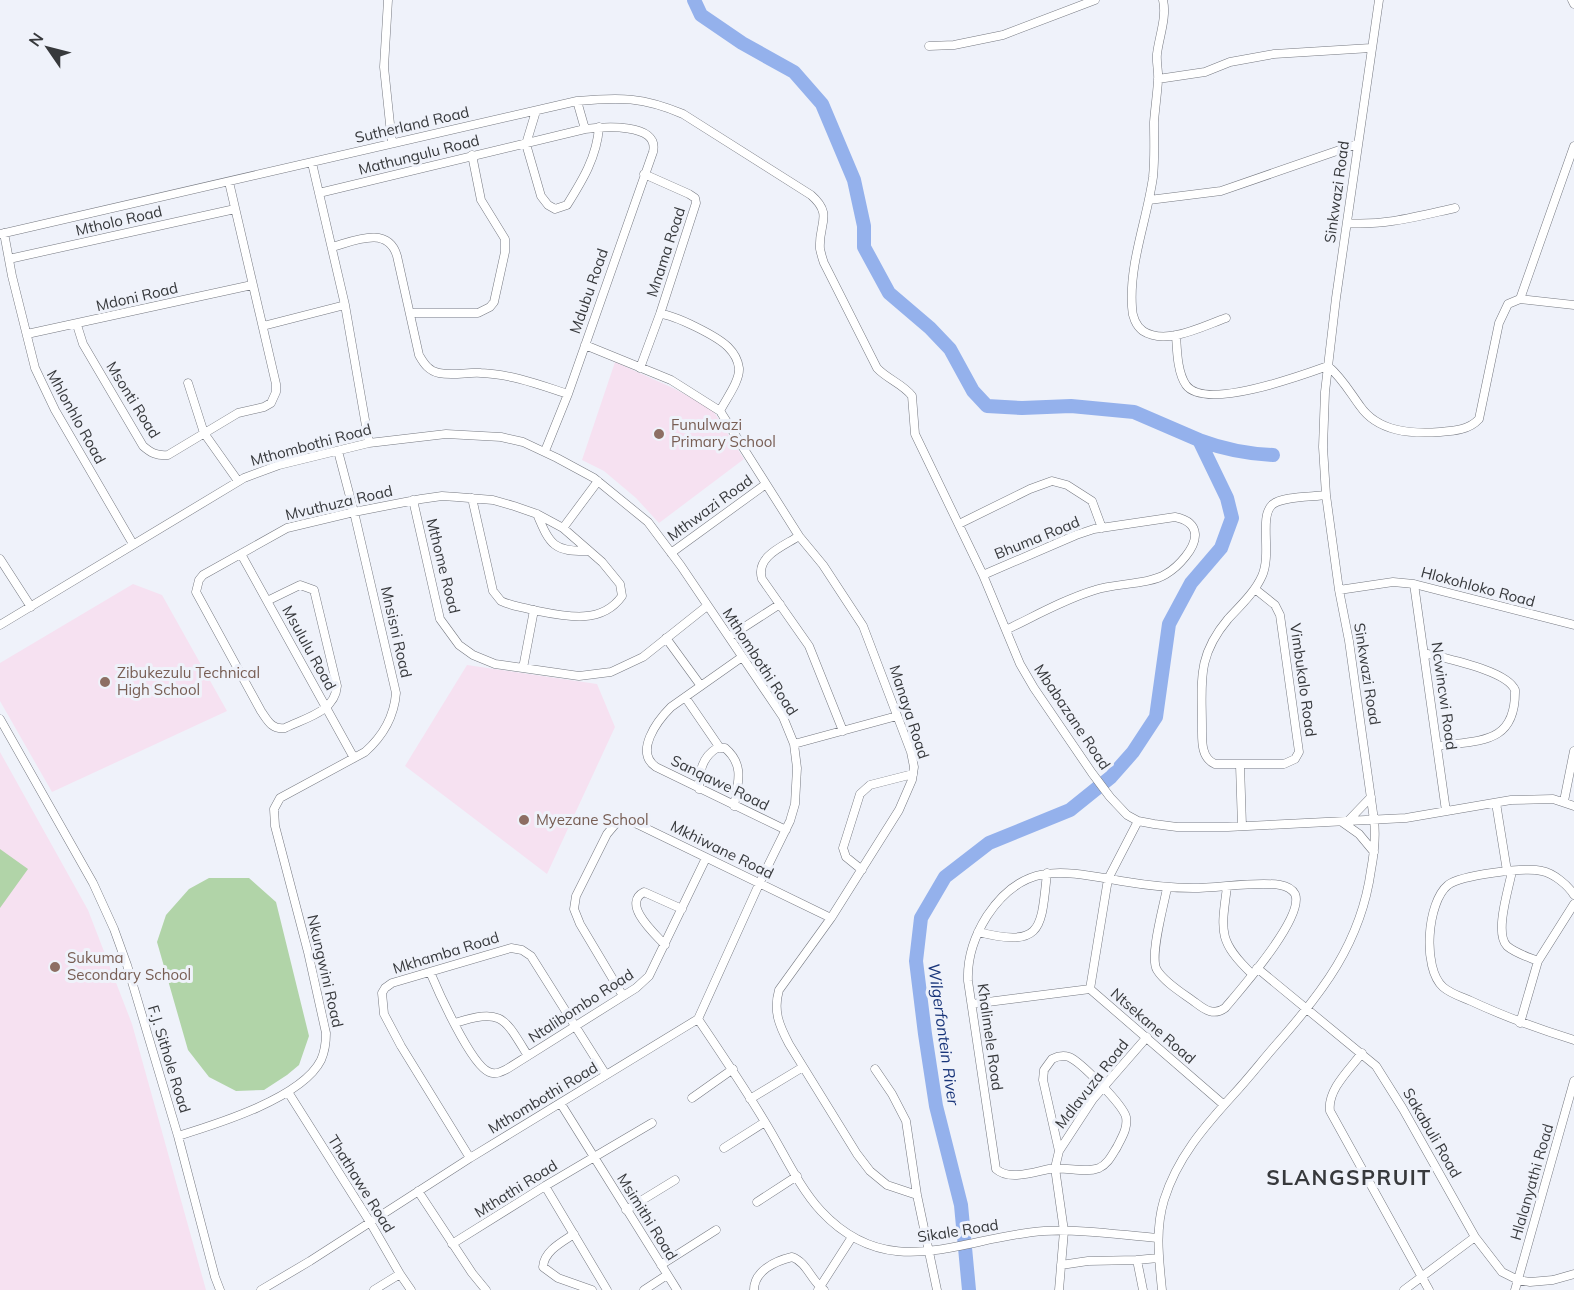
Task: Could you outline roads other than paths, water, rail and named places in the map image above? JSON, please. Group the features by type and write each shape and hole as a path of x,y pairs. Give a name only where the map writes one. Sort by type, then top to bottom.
{"street":[{"path":"388,0 384,67 392,143"},
{"path":"929,46 954,45 1003,35 1095,0"},
{"path":"1163,0 1164,10 1157,60 1155,152 1149,200 1137,249 1133,282 1133,318 1138,326 1152,335 1176,335 1226,318"},
{"name":"Sinkwazi Road","path":"1162,1290 1158,1238 1164,1200 1176,1170 1192,1143 1307,1010 1337,967 1356,930 1369,888 1374,852 1374,820 1349,641 1339,591 1326,495 1323,447 1328,366 1379,0"},
{"path":"1572,0 1574,4"},
{"path":"1158,79 1205,72 1230,62 1274,54 1371,48"},
{"name":"Sutherland Road","path":"2,233 577,101 616,97 651,101 675,110 811,195"},
{"path":"577,101 585,129"},
{"path":"536,111 526,144 541,196 548,206 555,209 561,209 567,205 571,198 592,159 598,143 599,128"},
{"name":"Mathungulu Road","path":"319,194 585,129 631,129 644,133 652,140"},
{"name":"Mdubu Road","path":"545,451 568,394 654,148 652,140"},
{"path":"1149,200 1221,191 1358,144"},
{"path":"1520,299 1574,146"},
{"path":"411,313 478,314 494,302 505,252 505,239 481,200 472,155"},
{"path":"312,163 345,305 369,443"},
{"name":"Mnama Road","path":"640,368 696,203 695,198 689,194 644,174"},
{"name":"Msonti Road","path":"77,324 83,344 143,446 151,453 168,455 238,413 271,403 275,398 276,384 229,182"},
{"name":"Mbabazane Road","path":"811,195 824,210 820,249 824,263 877,368 912,396 915,434 983,575 1020,664 1034,688 1110,797 1127,815 1138,821"},
{"path":"1347,223 1392,222 1455,208"},
{"name":"Mtholo Road","path":"9,259 235,209"},
{"name":"Mhlonhlo Road","path":"2,233 34,368 133,544"},
{"path":"332,248 376,237 384,238 390,243 396,252 419,355 423,364 431,370 439,373 482,373 505,376 568,394"},
{"name":"Mdoni Road","path":"27,334 252,285"},
{"path":"1176,335 1184,383 1200,393 1218,394 1272,385 1328,366 1342,378 1360,407 1370,418 1384,427 1427,433 1455,431 1475,423 1481,416 1493,348 1502,314 1509,304 1520,299 1574,305"},
{"path":"262,326 345,305"},
{"path":"660,314 667,314 684,321 726,345 732,351 739,368 738,377 720,411"},
{"name":"Manaya Road","path":"585,345 671,380 720,411 799,536 823,565 863,626 883,673 911,752 913,774 907,794 831,918 779,990 776,1015 780,1027 803,1067 870,1171 887,1185 917,1195"},
{"path":"188,382 204,433 238,481"},
{"name":"Mthombothi Road","path":"0,625 238,481 272,467 369,443 446,434 501,437 523,442 545,451 598,481 648,522 783,717 794,744 797,768 795,804 786,830 698,1019 470,1158 261,1290"},
{"name":"Mnsisni Road","path":"280,798 365,752 377,742 395,709 396,693 338,451"},
{"path":"563,528 598,481"},
{"name":"Bhuma Road","path":"959,524 1053,481 1059,482 1092,501 1102,528"},
{"name":"Mthwazi Road","path":"670,553 766,484"},
{"name":"Vimbukalo Road","path":"1255,589 1275,605 1280,615 1299,752 1295,759 1284,764 1215,764 1210,762 1204,752 1203,666 1209,647 1262,578 1267,559 1265,516 1271,506 1282,500 1326,495"},
{"name":"Mvuthuza Road","path":"327,709 285,728 279,729 270,724 196,591 196,586 203,576 286,528 354,512 442,496 493,500 537,514 563,528 602,562 620,584 622,596 618,602 611,608 589,616 578,617 534,610"},
{"path":"472,498 494,595 505,604 534,610 523,668"},
{"name":"Mthome Road","path":"413,501 440,619 459,645 472,655 495,664 579,676 611,672 643,657 707,606"},
{"path":"537,514 553,545 573,551 589,550"},
{"name":"Bhuma Road","path":"983,575 1063,540 1102,528 1159,519 1182,519 1193,526 1194,541 1181,561 1165,575 1093,590 1006,630"},
{"path":"799,536 764,560 760,567 762,579 809,646 843,731"},
{"name":"Msululu Road","path":"241,554 354,758"},
{"path":"0,559 31,607"},
{"name":"Hlokohloko Road","path":"1339,591 1393,582 1414,584 1574,625"},
{"name":"Ncwincwi Road","path":"1414,584 1446,811"},
{"name":"Msululu Road","path":"267,601 300,585 314,590 337,686 334,698 327,709"},
{"path":"729,637 780,604"},
{"path":"666,639 700,686"},
{"path":"1424,653 1496,673 1509,680 1515,690 1511,718 1499,734 1480,740 1437,746"},
{"name":"Sanqawe Road","path":"742,657 671,707 651,733 646,755 650,763 786,830"},
{"path":"685,697 720,748"},
{"path":"794,744 897,716"},
{"name":"F.J. Sithole Road","path":"0,719 105,907 127,965 178,1136 220,1290"},
{"path":"699,789 702,765 711,752 725,748 732,754 738,767 734,806"},
{"path":"1564,801 1574,752"},
{"path":"1240,765 1242,826"},
{"path":"861,870 846,857 843,848 860,794 870,784 913,774"},
{"path":"1345,821 1371,797"},
{"name":"Nkungwini Road","path":"178,1136 210,1126 288,1092 313,1072 321,1061 326,1046 326,1033 308,952 275,826 274,809 280,798"},
{"path":"1138,821 1177,827 1374,820 1540,798 1564,801 1574,806"},
{"path":"1496,803 1510,871 1502,922 1502,938 1509,948 1538,961"},
{"name":"Mkhiwane Road","path":"623,996 580,924 574,909 576,896 607,834 618,821 629,820 831,918"},
{"name":"Ntsekane Road","path":"1138,821 1108,879 1090,989 1224,1105"},
{"path":"1345,821 1374,852"},
{"name":"Ntalibombo Road","path":"430,972 447,1009 477,1062 491,1073 507,1070 636,988 649,976 706,858"},
{"path":"1574,895 1571,884 1541,870 1510,871 1462,878 1446,886 1437,902 1430,934 1429,953 1432,968 1443,987 1520,1023 1574,1040"},
{"name":"Khalimele Road","path":"1054,1168 1017,1174 1002,1174 996,1169 968,966 978,932 994,905 1004,895 1033,877 1047,873 1068,872 1167,888 1281,885 1293,891 1295,895 1296,905 1292,918 1254,971"},
{"path":"978,932 1003,938 1016,938 1035,931 1041,922 1047,873"},
{"path":"1167,888 1155,967 1162,976 1196,1003 1214,1012 1225,1008 1254,971 1233,955 1227,946 1223,925 1227,887"},
{"path":"664,945 639,914 635,906 637,898 644,892 682,909"},
{"path":"1520,1023 1538,961 1574,904"},
{"name":"Mkhamba Road","path":"470,1158 401,1046 384,1014 382,993 392,983 511,948 522,950 531,956 606,1075"},
{"name":"Sakabuli Road","path":"1254,971 1376,1066 1475,1237 1502,1272 1518,1280"},
{"path":"972,1004 1090,989"},
{"name":"Ntalibombo Road","path":"455,1023 481,1015 502,1020 511,1028 528,1056"},
{"name":"Sikale Road","path":"698,1019 733,1069 796,1176 820,1210 852,1237 881,1250 930,1252 1032,1233 1064,1231 1158,1238"},
{"name":"Mdlavuza Road","path":"1059,1290 1064,1231 1054,1168 1059,1151 1077,1121 1103,1087 1147,1037"},
{"path":"1362,1053 1333,1094 1329,1105 1330,1111 1429,1290"},
{"path":"1054,1168 1092,1170 1106,1163 1123,1136 1126,1119 1124,1111 1103,1087 1071,1057 1058,1056 1047,1064 1043,1080 1059,1151"},
{"path":"750,1100 803,1067"},
{"path":"692,1098 733,1069"},
{"path":"875,1069 892,1094 906,1121 917,1195 937,1290"},
{"name":"Hlalanyathi Road","path":"1515,1290 1574,1081"},
{"name":"Thathawe Road","path":"288,1092 411,1290"},
{"name":"Msimithi Road","path":"561,1104 676,1290"},
{"path":"724,1148 765,1122"},
{"name":"Mthathi Road","path":"452,1244 652,1123"},
{"path":"757,1202 796,1176"},
{"path":"627,1210 675,1180"},
{"path":"545,1186 607,1290"},
{"path":"418,1191 452,1244 486,1290"},
{"path":"661,1265 716,1230"},
{"path":"574,1234 548,1253 543,1267 558,1278 592,1290"},
{"path":"754,1290 754,1284 761,1272 792,1257 799,1260 820,1289 852,1237"},
{"path":"1404,1290 1475,1237"},
{"path":"1061,1264 1158,1258"},
{"path":"1137,1260 1143,1290"},
{"path":"374,1290 400,1274"},
{"path":"1518,1280 1541,1281 1574,1274"},
{"path":"644,1290 667,1275"}],"waterway":[{"name":"Wilgerfontein River","path":"694,0 701,15 742,43 794,72 822,104 854,180 864,226 864,247 889,293 930,328 950,349 973,391 987,406 1022,408 1071,406 1134,412 1199,440 1227,498 1232,518 1221,548 1191,583 1169,624 1156,717 1133,752 1111,777 1070,810 989,843 945,877 921,918 916,961 925,1034 936,1106 961,1205 969,1290"},
{"name":"SLANGSPRUIT","path":"1199,440 1254,454 1273,455"}],"place":[{"name":"Funulwazi Primary School","path":"659,434"},
{"name":"Zibukezulu Technical High School","path":"105,682"},
{"name":"Myezane School","path":"524,820"},
{"name":"Sukuma Secondary School","path":"55,967"}],"district":[{"name":"SLANGSPRUIT","path":"1349,1178"}]}
